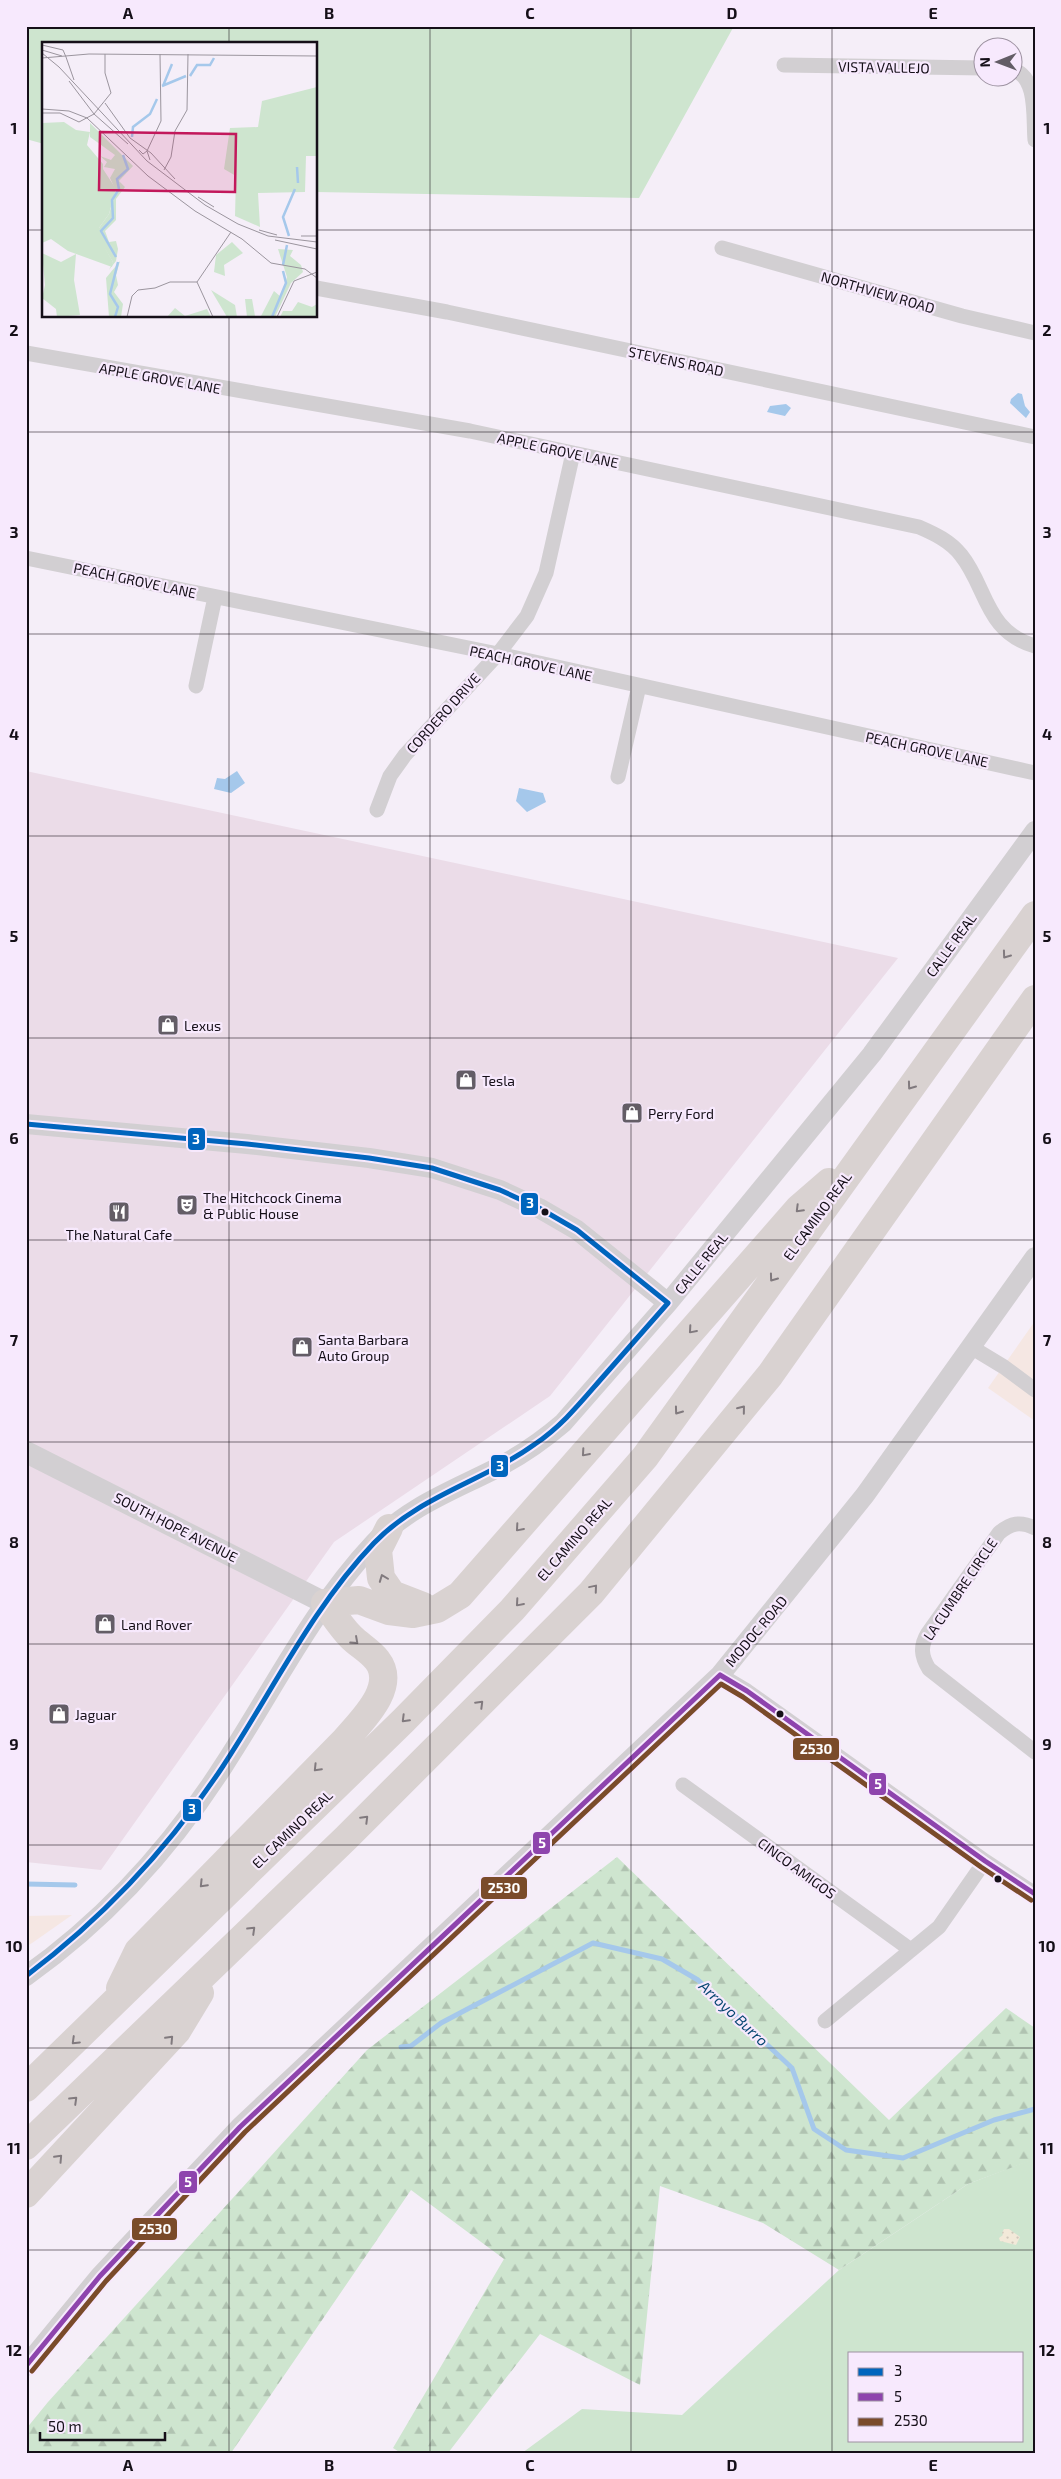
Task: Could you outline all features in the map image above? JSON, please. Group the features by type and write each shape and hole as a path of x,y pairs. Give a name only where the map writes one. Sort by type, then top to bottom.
{"highway":[{"name":"EL CAMINO REAL","path":"26,2088 403,1721 512,1610 645,1456 1035,915"},
{"path":"26,2146 346,1838 591,1593 770,1375 1035,999"},
{"path":"325,1603 360,1600 389,1611 413,1614 437,1609 460,1595 799,1208 862,1153"},
{"path":"388,1528 378,1550 381,1578 392,1594 411,1603 437,1609"},
{"path":"110,2007 138,1950 345,1740 369,1712 382,1690 384,1675 378,1660 349,1635 325,1603"},
{"path":"26,2194 177,2031 217,1964"}],"main road":[{"name":"SOUTH HOPE AVENUE","path":"26,1452 325,1603"}],"street":[{"name":"VISTA VALLEJO","path":"784,65 974,68"},
{"path":"1024,76 1029,83 1035,140"},
{"name":"NORTHVIEW ROAD","path":"722,248 962,316 1035,334"},
{"name":"STEVENS ROAD","path":"318,288 457,314 1035,437"},
{"name":"APPLE GROVE LANE","path":"26,353 470,431 876,517 934,533 949,543 962,556 985,603 997,620 1011,633 1035,646"},
{"name":"CORDERO DRIVE","path":"376,810 390,776 404,755 498,654 527,616 541,589 573,453"},
{"name":"PEACH GROVE LANE","path":"26,558 498,654 1035,773"},
{"path":"196,686 215,597"},
{"path":"618,776 639,686"},
{"name":"CALLE REAL","path":"26,1976 50,1960 100,1916 151,1863 223,1766 325,1603 388,1528 414,1509 504,1464 547,1437 563,1423 668,1303 872,1054 1035,830"},
{"path":"26,1124 256,1145 369,1158 432,1168 500,1190 539,1208 577,1230 668,1303"},
{"name":"MODOC ROAD","path":"26,2366 100,2276 240,2127 720,1675 865,1495 1035,1257"},
{"path":"971,1347 1004,1367 1035,1390"},
{"name":"LA CUMBRE CIRCLE","path":"1035,1528 1016,1523 1007,1526 999,1533 928,1633 923,1642 922,1651 924,1661 929,1669 1035,1752"},
{"path":"720,1675 747,1690 985,1861 1035,1894"},
{"name":"CINCO AMIGOS","path":"683,1785 911,1950"},
{"path":"825,2021 939,1927 985,1861"}],"shaded area":[{"path":"26,771 898,958 550,1396 334,1542 101,1870 26,1862"},
{"path":"1035,1321 1035,1421 988,1388"},
{"path":"72,1915 35,1941 26,1947 26,1916"}],"green space":[{"path":"26,26 734,26 639,198 318,192 318,42 42,42 42,143 26,139"},
{"path":"617,1857 889,2120 1006,2008 1035,2028 1035,2159 968,2184 839,2270 763,2223 660,2186 640,2385 540,2334 448,2453 401,2453 393,2448 504,2259 411,2190 231,2453 26,2453 26,2429 48,2402 367,2050"},
{"path":"1035,2159 1035,2453 522,2453 582,2409 682,2415 839,2270 968,2184"}],"sand":[{"path":"1004,2229 1009,2229 1020,2237 1016,2245 1000,2241 999,2238 1003,2235"}],"water":[{"path":"1018,393 1022,394 1025,406 1030,412 1026,418 1010,403 1011,399"},
{"path":"786,404 791,408 785,416 767,412 770,406"},
{"path":"237,771 245,783 231,793 214,789 217,778 225,779"},
{"path":"519,788 543,793 546,802 527,812 516,801"}],"waterway":[{"name":"Arroyo Burro","path":"26,1884 75,1885"},
{"name":"Arroyo Burro","path":"401,2047 411,2046 441,2023 593,1943 662,1959 698,1980 792,2068 814,2129 846,2150 903,2158 994,2120 1035,2109"}],"transit line":[{"name":"3","path":"26,1124 247,1144 369,1158 432,1168 500,1190 539,1208 577,1230 668,1303"},
{"name":"3","path":"26,1976 82,1930 134,1880 158,1853 223,1766 331,1595 374,1543 411,1513 515,1457 545,1437 579,1405 668,1303"},
{"name":"5","path":"720,1675 747,1691 985,1861 1035,1894"},
{"name":"5","path":"26,2366 100,2276 240,2127 720,1675"},
{"name":"2530","path":"32,2371 106,2281 245,2132 721,1684 743,1697 981,1867 1031,1900"}],"place":[{"name":"Lexus","path":"168,1025"},
{"name":"Tesla","path":"466,1080"},
{"name":"Perry Ford","path":"632,1113"},
{"name":"The Hitchcock Cinema & Public House","path":"187,1205"},
{"name":"The Natural Cafe","path":"119,1212"},
{"name":"Santa Barbara Auto Group","path":"302,1347"},
{"name":"Land Rover","path":"105,1624"},
{"name":"Jaguar","path":"59,1714"}]}
